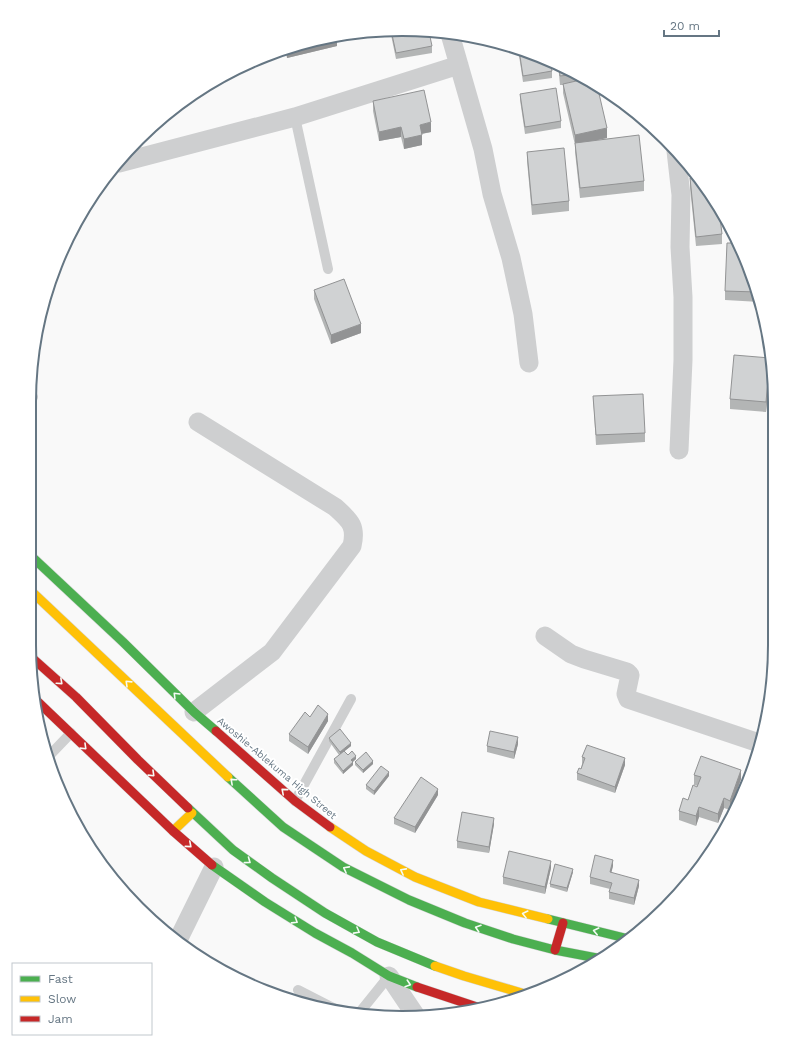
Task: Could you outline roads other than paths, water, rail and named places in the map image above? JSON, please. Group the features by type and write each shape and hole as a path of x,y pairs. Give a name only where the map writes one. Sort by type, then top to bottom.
{"main road":[{"name":"Awoshie-Ablekuma High Street","path":"36,560 124,642 194,712 323,823 366,850 415,877 478,902 622,937"},
{"path":"36,596 186,738 283,827 343,867 409,900 465,923 513,939 555,950 592,957"},
{"path":"37,662 76,697 192,813 233,850 272,878 325,913 377,942 414,958 464,976 519,992"},
{"path":"41,705 173,831 214,867 296,922 352,953 388,976 470,1005"},
{"path":"173,831 192,813"},
{"path":"555,950 563,923"}],"street":[{"path":"452,39 482,149 492,194 512,258 523,314 529,364"},
{"path":"130,157 295,117 459,65"},
{"path":"677,161 681,195 680,247 683,305 683,360 679,450"},
{"path":"194,712 272,652 352,546 354,535 350,521 335,507 198,422"},
{"path":"545,636 571,654 627,672 630,675 626,694 628,699 755,742"},
{"path":"180,936 214,867"},
{"path":"388,976 412,1011"}],"lane":[{"path":"295,117 328,269"},
{"path":"295,800 351,699"},
{"path":"52,753 71,734"},
{"path":"363,1009 388,976"},
{"path":"298,990 322,1002"}]}
